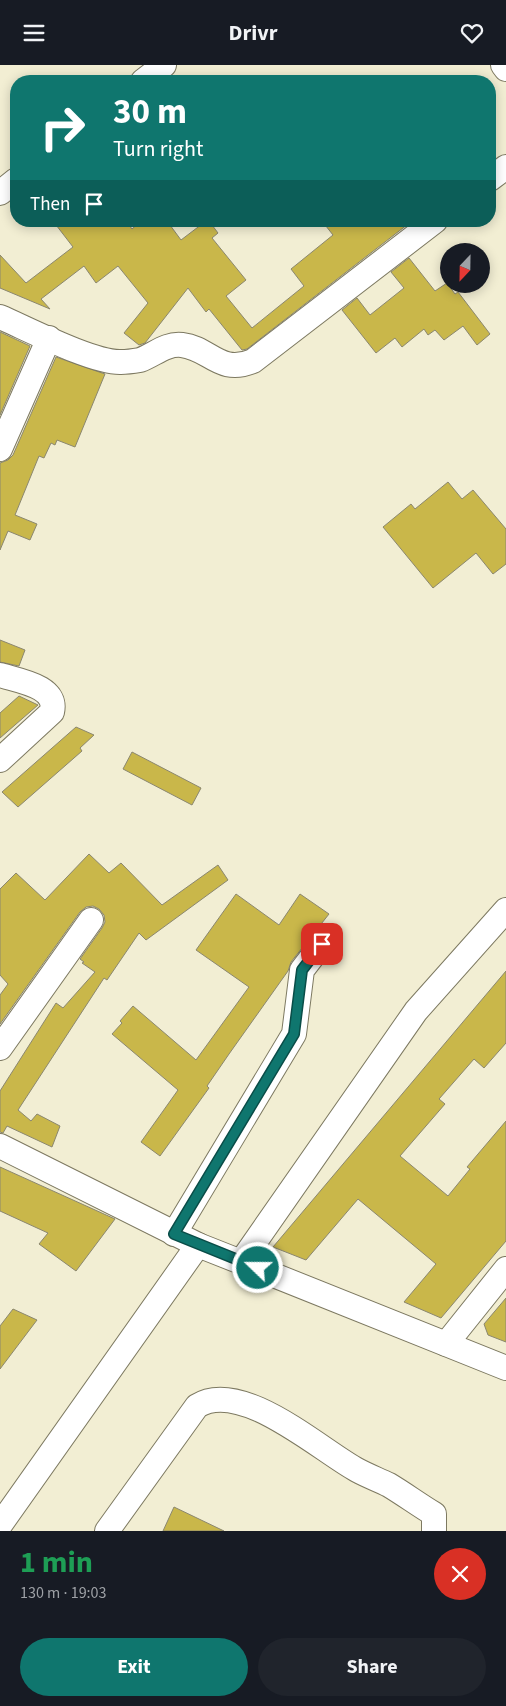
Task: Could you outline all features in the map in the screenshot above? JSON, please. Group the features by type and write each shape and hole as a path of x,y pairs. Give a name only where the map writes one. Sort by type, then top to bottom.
{"street":[{"path":"151,75 164,65"},
{"path":"503,65 506,69"},
{"path":"0,193 10,185"},
{"path":"0,317 99,359 119,362 139,360 163,348 182,345 194,348 222,364 245,364 253,361 427,227"},
{"path":"0,449 48,338"},
{"path":"0,675 44,690 51,697 53,705 52,712 0,760"},
{"path":"241,1262 416,1011 506,910"},
{"path":"0,1048 91,920"},
{"path":"174,1234 294,1034 302,970 322,944"},
{"path":"0,1146 198,1245 506,1368"},
{"path":"0,1525 198,1245"},
{"path":"446,1344 506,1269"},
{"path":"107,1531 197,1406 206,1400 222,1400 248,1405 282,1420 357,1470 389,1485 434,1514 434,1531"}],"building":[{"path":"58,227 130,227 132,229 134,227 171,227 181,240 198,227 214,227 218,233 212,238 246,280 226,296 252,328 304,286 291,269 333,235 327,227 404,227 247,349 242,350 209,309 206,312 188,288 145,343 139,345 124,333 148,303 118,266 96,283 84,266 41,299 50,309 0,288 0,255 26,283 73,247"},
{"path":"409,258 435,291 440,288 440,293 459,293 490,334 477,345 463,326 444,340 435,330 428,335 424,329 402,347 395,338 376,353 342,310 357,298 370,315 404,288 391,272"},
{"path":"0,332 30,346 0,415"},
{"path":"56,357 105,374 75,447 57,440 55,445 51,443 44,458 39,456 15,515 37,524 30,540 8,531 0,550 0,463 8,460 13,455"},
{"path":"448,482 462,499 473,490 506,529 506,564 493,574 476,553 433,588 383,527 411,504 415,509"},
{"path":"0,640 25,650 19,666 0,662"},
{"path":"19,696 38,705 0,738 0,713"},
{"path":"76,727 94,735 80,748 82,751 18,807 2,792"},
{"path":"132,752 201,788 192,805 123,769"},
{"path":"89,854 109,873 121,863 162,905 218,865 228,880 146,940 139,933 107,980 104,978 18,1110 31,1121 37,1114 60,1126 52,1147 7,1126 3,1133 0,1132 0,1091 56,1003 63,1008 95,972 82,963 84,962 80,959 102,928 105,922 104,915 93,906 86,907 80,912 0,1024 0,995 8,984 0,975 0,889 16,873 45,900"},
{"path":"236,894 279,925 300,894 329,914 291,962 288,971 207,1086 209,1088 160,1156 141,1142 178,1090 112,1034 133,1006 196,1060 249,987 196,950"},
{"path":"506,971 506,1043 484,1068 474,1059 439,1099 445,1104 400,1156 448,1196 470,1169 467,1167 506,1121 506,1241 441,1318 404,1302 436,1264 358,1199 306,1260 273,1247"},
{"path":"0,1167 115,1219 76,1271 39,1244 48,1233 0,1211"},
{"path":"506,1298 506,1342 488,1335 484,1324"},
{"path":"13,1309 37,1320 0,1369 0,1326"},
{"path":"174,1507 224,1531 163,1531"}],"route":[{"path":"258,1268 174,1234 294,1034 302,970 322,944"}]}
